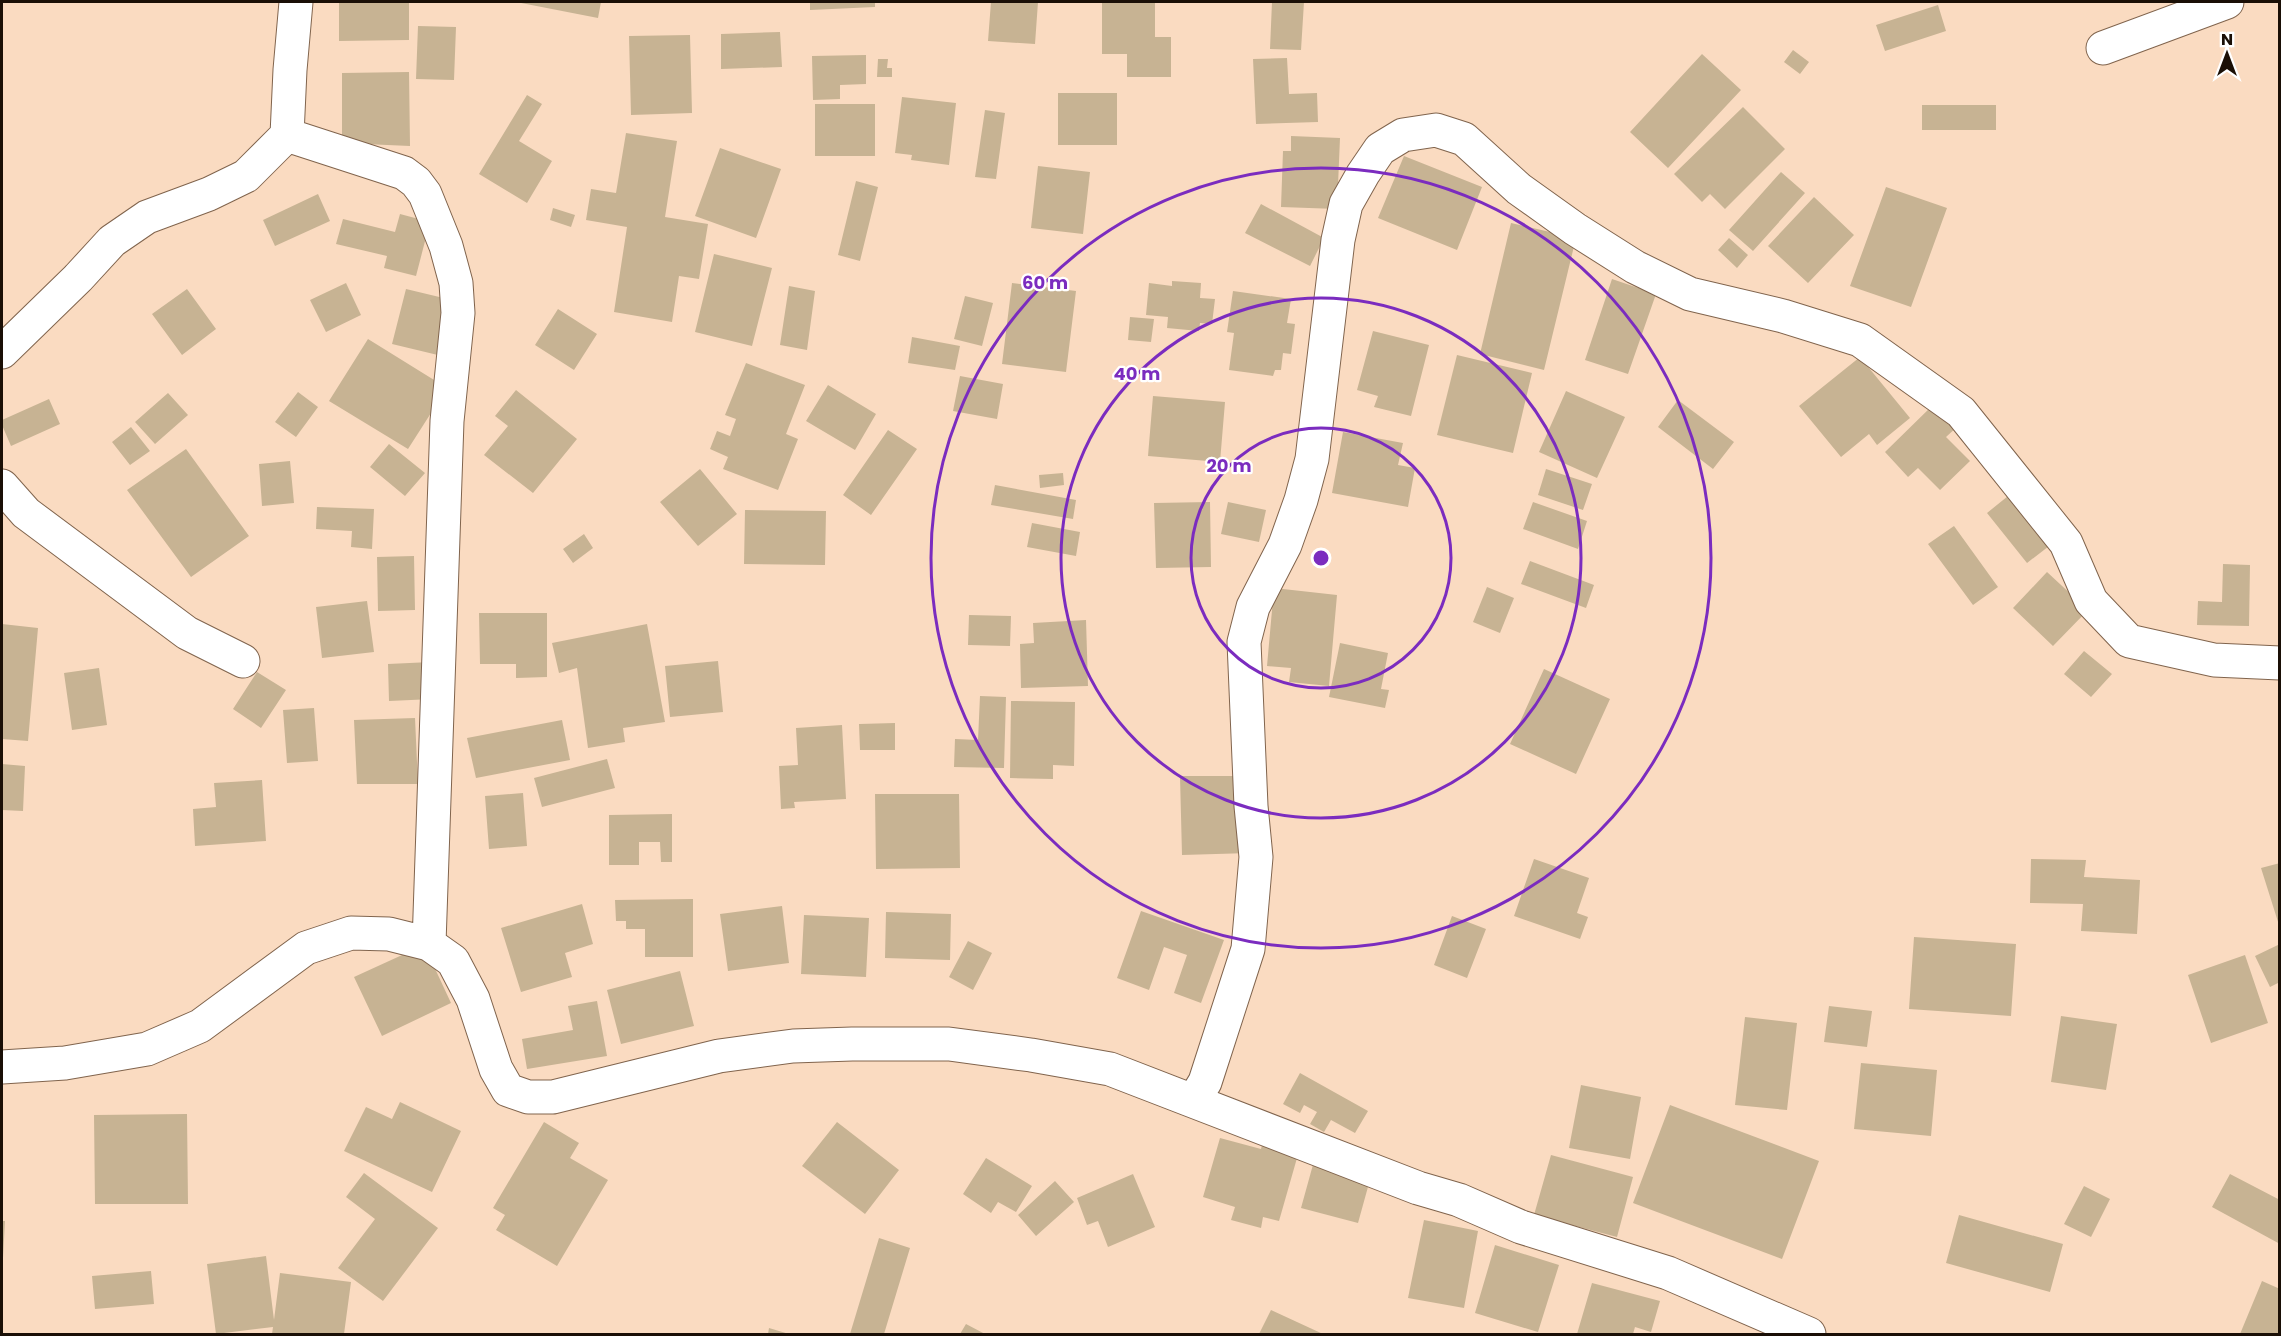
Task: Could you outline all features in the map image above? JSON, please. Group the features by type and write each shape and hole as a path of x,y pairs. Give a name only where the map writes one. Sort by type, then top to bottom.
{"street":[{"path":"2,352 78,278 112,241 147,217 209,194 246,176 287,135 296,2"},
{"path":"2103,48 2227,2"},
{"path":"1194,1100 1204,1082 1248,949 1256,857 1251,806 1244,642 1253,608 1285,545 1302,500 1312,459 1338,240 1346,204 1362,174 1380,149 1403,135 1437,130 1464,139 1519,189 1575,229 1635,267 1690,294 1783,316 1860,340 1961,412 2066,543 2091,601 2129,641 2214,660 2280,663"},
{"path":"287,135 404,173 416,182 425,194 446,246 456,283 458,313 447,421 429,944"},
{"path":"2,486 26,513 187,633 243,661"},
{"path":"2,1066 65,1063 147,1048 200,1026 306,948 351,933 389,934 429,944 453,961 473,999 496,1069 508,1090 528,1097 553,1097 719,1056 793,1046 949,1044 1110,1069 1418,1188 1459,1200 1521,1227 1668,1273 1809,1335"}],"building":[{"path":"339,2 409,2 409,40 339,41"},
{"path":"516,2 601,2 598,18"},
{"path":"810,2 875,2 875,7 810,10"},
{"path":"991,2 1038,2 1035,44 988,41"},
{"path":"1272,2 1304,2 1301,50 1270,49"},
{"path":"1102,3 1155,3 1155,37 1171,37 1171,77 1127,77 1127,54 1102,54"},
{"path":"1938,5 1946,31 1885,51 1876,25"},
{"path":"418,26 456,27 454,80 416,79"},
{"path":"780,32 782,67 721,69 721,34"},
{"path":"690,35 692,113 631,115 629,36"},
{"path":"1793,50 1809,62 1800,74 1784,62"},
{"path":"1702,54 1741,90 1668,168 1630,132"},
{"path":"866,55 866,84 840,85 840,99 813,100 812,56"},
{"path":"1287,58 1289,94 1317,93 1318,122 1256,124 1253,59"},
{"path":"878,59 888,59 887,68 892,68 892,77 877,77"},
{"path":"409,72 410,146 342,143 342,73"},
{"path":"1058,93 1117,93 1117,145 1058,145"},
{"path":"527,95 542,104 519,141 552,161 527,203 479,174"},
{"path":"902,97 956,103 949,165 911,160 912,155 895,153"},
{"path":"815,104 875,104 875,156 815,156"},
{"path":"1922,105 1996,105 1996,130 1922,130"},
{"path":"1743,107 1785,149 1725,209 1710,194 1702,202 1674,174"},
{"path":"985,110 1005,113 996,179 975,177"},
{"path":"626,133 677,141 665,217 708,224 699,279 679,276 672,322 614,312 627,227 586,220 591,189 616,193"},
{"path":"1291,136 1340,138 1337,209 1281,207 1283,151 1291,151"},
{"path":"720,148 781,169 756,238 695,216"},
{"path":"1404,156 1482,187 1457,250 1378,218"},
{"path":"1038,166 1090,172 1083,234 1031,228"},
{"path":"1781,172 1805,193 1753,251 1729,230"},
{"path":"856,181 878,187 860,261 838,255"},
{"path":"1886,187 1947,208 1911,307 1850,286"},
{"path":"318,194 330,221 275,246 263,220"},
{"path":"1814,197 1854,235 1808,283 1768,246"},
{"path":"1261,204 1324,238 1310,266 1245,233"},
{"path":"553,208 575,215 571,227 550,220"},
{"path":"400,214 430,222 416,276 384,268 387,256 336,244 343,219 395,232"},
{"path":"1511,223 1576,238 1544,370 1480,354"},
{"path":"1729,238 1748,255 1737,268 1718,250"},
{"path":"714,254 772,268 752,346 695,332"},
{"path":"1612,279 1656,294 1628,374 1585,360"},
{"path":"1172,281 1201,283 1200,298 1215,299 1212,324 1200,323 1199,331 1167,328 1168,317 1146,315 1149,283 1172,286"},
{"path":"346,283 361,315 326,332 310,300"},
{"path":"1012,283 1076,291 1066,372 1002,364"},
{"path":"789,286 815,291 807,350 780,345"},
{"path":"187,289 216,329 182,355 152,314"},
{"path":"406,289 456,301 442,356 392,344"},
{"path":"1233,291 1291,299 1287,323 1295,324 1291,354 1283,353 1281,370 1275,370 1273,376 1229,370 1234,333 1227,332"},
{"path":"965,296 993,303 982,346 954,339"},
{"path":"558,309 597,334 574,370 535,345"},
{"path":"1130,317 1154,319 1151,342 1128,340"},
{"path":"1373,331 1429,345 1411,416 1374,407 1378,396 1357,390"},
{"path":"912,337 960,346 955,370 908,363"},
{"path":"368,339 447,388 408,449 329,401"},
{"path":"1457,355 1532,373 1513,453 1437,435"},
{"path":"1860,357 1910,418 1877,445 1869,434 1841,457 1799,406"},
{"path":"746,363 805,385 786,434 798,439 778,490 723,469 728,457 710,449 717,431 730,436 736,419 725,415"},
{"path":"960,376 1003,384 997,419 953,411"},
{"path":"828,385 876,414 855,450 806,421"},
{"path":"516,390 577,439 533,493 484,455 508,426 495,416"},
{"path":"1566,391 1625,417 1597,478 1539,452"},
{"path":"298,392 318,407 296,437 275,422"},
{"path":"168,393 188,415 155,444 135,422"},
{"path":"1153,396 1225,402 1220,462 1148,456"},
{"path":"49,399 60,424 11,446 2,420"},
{"path":"1678,400 1734,442 1713,469 1658,427"},
{"path":"1935,403 1958,426 1946,437 1970,461 1940,490 1918,468 1908,477 1885,452"},
{"path":"131,427 150,451 130,465 112,442"},
{"path":"888,430 917,449 871,515 843,495"},
{"path":"1343,432 1403,443 1398,465 1415,468 1408,507 1332,493"},
{"path":"389,444 425,473 405,496 370,467"},
{"path":"186,449 249,536 191,577 127,490"},
{"path":"290,461 294,503 262,506 259,464"},
{"path":"700,469 737,514 698,546 660,502"},
{"path":"1546,469 1592,484 1583,510 1538,495"},
{"path":"1063,473 1064,485 1040,488 1039,475"},
{"path":"995,485 1076,500 1073,519 991,505"},
{"path":"2013,492 2053,543 2027,563 1987,513"},
{"path":"1210,502 1211,567 1156,568 1154,503"},
{"path":"1228,502 1266,510 1259,542 1221,534"},
{"path":"1533,502 1587,521 1578,549 1523,529"},
{"path":"317,507 374,509 372,549 351,547 352,531 316,529"},
{"path":"745,510 826,511 825,565 744,564"},
{"path":"1032,523 1080,532 1076,556 1027,547"},
{"path":"1954,526 1998,587 1973,605 1928,544"},
{"path":"584,534 593,548 573,563 563,549"},
{"path":"414,556 415,610 378,611 377,557"},
{"path":"1530,561 1594,585 1586,608 1521,584"},
{"path":"2223,564 2250,565 2249,626 2197,625 2198,601 2222,602"},
{"path":"2047,572 2088,610 2053,646 2013,608"},
{"path":"1487,587 1514,598 1500,633 1473,622"},
{"path":"1274,588 1337,595 1329,686 1289,682 1291,668 1267,666"},
{"path":"367,601 374,652 322,658 316,607"},
{"path":"479,613 547,613 547,677 516,678 516,664 480,664"},
{"path":"969,615 1011,616 1010,646 968,645"},
{"path":"1086,620 1088,686 1021,688 1020,644 1034,643 1033,623"},
{"path":"2,624 38,628 28,741 2,739"},
{"path":"647,624 665,722 623,728 625,742 588,748 577,668 559,673 552,643"},
{"path":"1340,643 1388,653 1381,689 1389,690 1385,708 1329,697"},
{"path":"2084,651 2112,674 2091,697 2064,674"},
{"path":"718,661 723,712 670,717 665,666"},
{"path":"431,662 433,699 389,701 388,664"},
{"path":"99,668 107,725 72,730 64,673"},
{"path":"1544,669 1610,699 1576,774 1510,744"},
{"path":"257,672 286,690 261,728 233,709"},
{"path":"980,696 1006,697 1004,768 954,767 955,739 978,740"},
{"path":"1011,701 1075,702 1074,766 1053,765 1053,779 1010,778"},
{"path":"314,708 318,761 287,763 283,710"},
{"path":"415,718 418,784 357,784 354,720"},
{"path":"562,720 570,760 476,778 467,738"},
{"path":"895,723 895,750 860,750 859,724"},
{"path":"842,725 846,799 794,802 795,808 781,809 779,766 798,765 796,728"},
{"path":"607,759 615,788 542,807 534,778"},
{"path":"2,764 25,766 23,811 2,810"},
{"path":"1180,776 1248,776 1250,853 1182,855"},
{"path":"262,780 266,841 195,846 193,809 216,807 214,783"},
{"path":"523,793 527,846 489,849 485,796"},
{"path":"875,794 959,794 960,868 876,869"},
{"path":"672,814 672,862 661,862 660,842 639,842 639,865 609,865 609,815"},
{"path":"1534,859 1589,878 1577,913 1588,917 1580,939 1514,916"},
{"path":"2031,859 2086,860 2084,877 2140,880 2137,934 2081,931 2083,904 2030,903"},
{"path":"2280,863 2280,925 2279,925 2261,868"},
{"path":"693,899 693,957 645,957 645,929 626,929 626,921 616,921 615,900"},
{"path":"582,904 593,944 565,953 572,977 521,992 501,928"},
{"path":"782,906 789,963 728,971 720,914"},
{"path":"1141,911 1224,940 1201,1003 1174,993 1187,955 1164,947 1149,990 1117,978"},
{"path":"886,912 951,914 950,960 885,958"},
{"path":"804,915 869,918 866,977 801,974"},
{"path":"1452,916 1486,929 1467,978 1434,965"},
{"path":"1914,937 2016,944 2011,1016 1909,1009"},
{"path":"968,941 992,953 973,990 949,977"},
{"path":"2280,944 2280,982 2270,987 2255,956"},
{"path":"424,945 451,1003 382,1036 354,977"},
{"path":"2245,955 2268,1023 2211,1043 2188,975"},
{"path":"680,971 694,1026 621,1044 607,990"},
{"path":"597,1001 607,1056 527,1069 522,1039 573,1030 568,1006"},
{"path":"1829,1006 1872,1011 1867,1047 1824,1042"},
{"path":"2061,1016 2117,1024 2106,1090 2051,1082"},
{"path":"1745,1017 1797,1023 1787,1110 1735,1105"},
{"path":"1861,1063 1937,1070 1931,1136 1854,1129"},
{"path":"1300,1073 1368,1111 1355,1133 1331,1120 1324,1132 1310,1124 1317,1112 1304,1105 1300,1113 1283,1104"},
{"path":"1581,1085 1641,1097 1630,1159 1569,1148"},
{"path":"400,1102 461,1131 432,1192 344,1151 366,1107 392,1119"},
{"path":"1670,1105 1819,1161 1782,1259 1633,1203"},
{"path":"187,1114 188,1204 95,1204 94,1115"},
{"path":"544,1122 579,1143 570,1158 608,1180 557,1266 496,1230 505,1215 493,1208"},
{"path":"837,1122 899,1170 865,1214 802,1166"},
{"path":"1220,1138 1261,1149 1263,1141 1299,1151 1279,1221 1263,1217 1261,1228 1231,1220 1235,1207 1203,1197"},
{"path":"1551,1155 1633,1177 1617,1237 1534,1215"},
{"path":"986,1158 1032,1186 1016,1212 998,1202 991,1213 963,1194"},
{"path":"1314,1161 1371,1176 1358,1223 1301,1208"},
{"path":"364,1173 438,1228 383,1301 338,1268 375,1219 346,1197"},
{"path":"1133,1174 1155,1227 1108,1247 1098,1221 1087,1225 1077,1198"},
{"path":"2230,1174 2280,1200 2280,1244 2212,1207"},
{"path":"1055,1181 1074,1202 1036,1236 1018,1215"},
{"path":"2084,1186 2110,1199 2091,1237 2064,1224"},
{"path":"1959,1215 2063,1244 2050,1292 1946,1263"},
{"path":"1424,1220 1478,1231 1464,1308 1408,1298"},
{"path":"2,1221 5,1221 3,1258 2,1258"},
{"path":"879,1238 910,1248 884,1334 850,1334"},
{"path":"1495,1245 1559,1265 1538,1332 1475,1313"},
{"path":"266,1256 274,1320 280,1273 351,1282 344,1334 272,1334 273,1327 216,1334 207,1264"},
{"path":"151,1271 154,1304 95,1309 92,1276"},
{"path":"2262,1281 2280,1289 2280,1334 2240,1334"},
{"path":"1592,1283 1660,1301 1651,1332 1635,1327 1633,1334 1577,1334"},
{"path":"1271,1310 1323,1334 1259,1334"},
{"path":"966,1324 985,1334 960,1334"},
{"path":"769,1328 789,1334 768,1334"}]}
